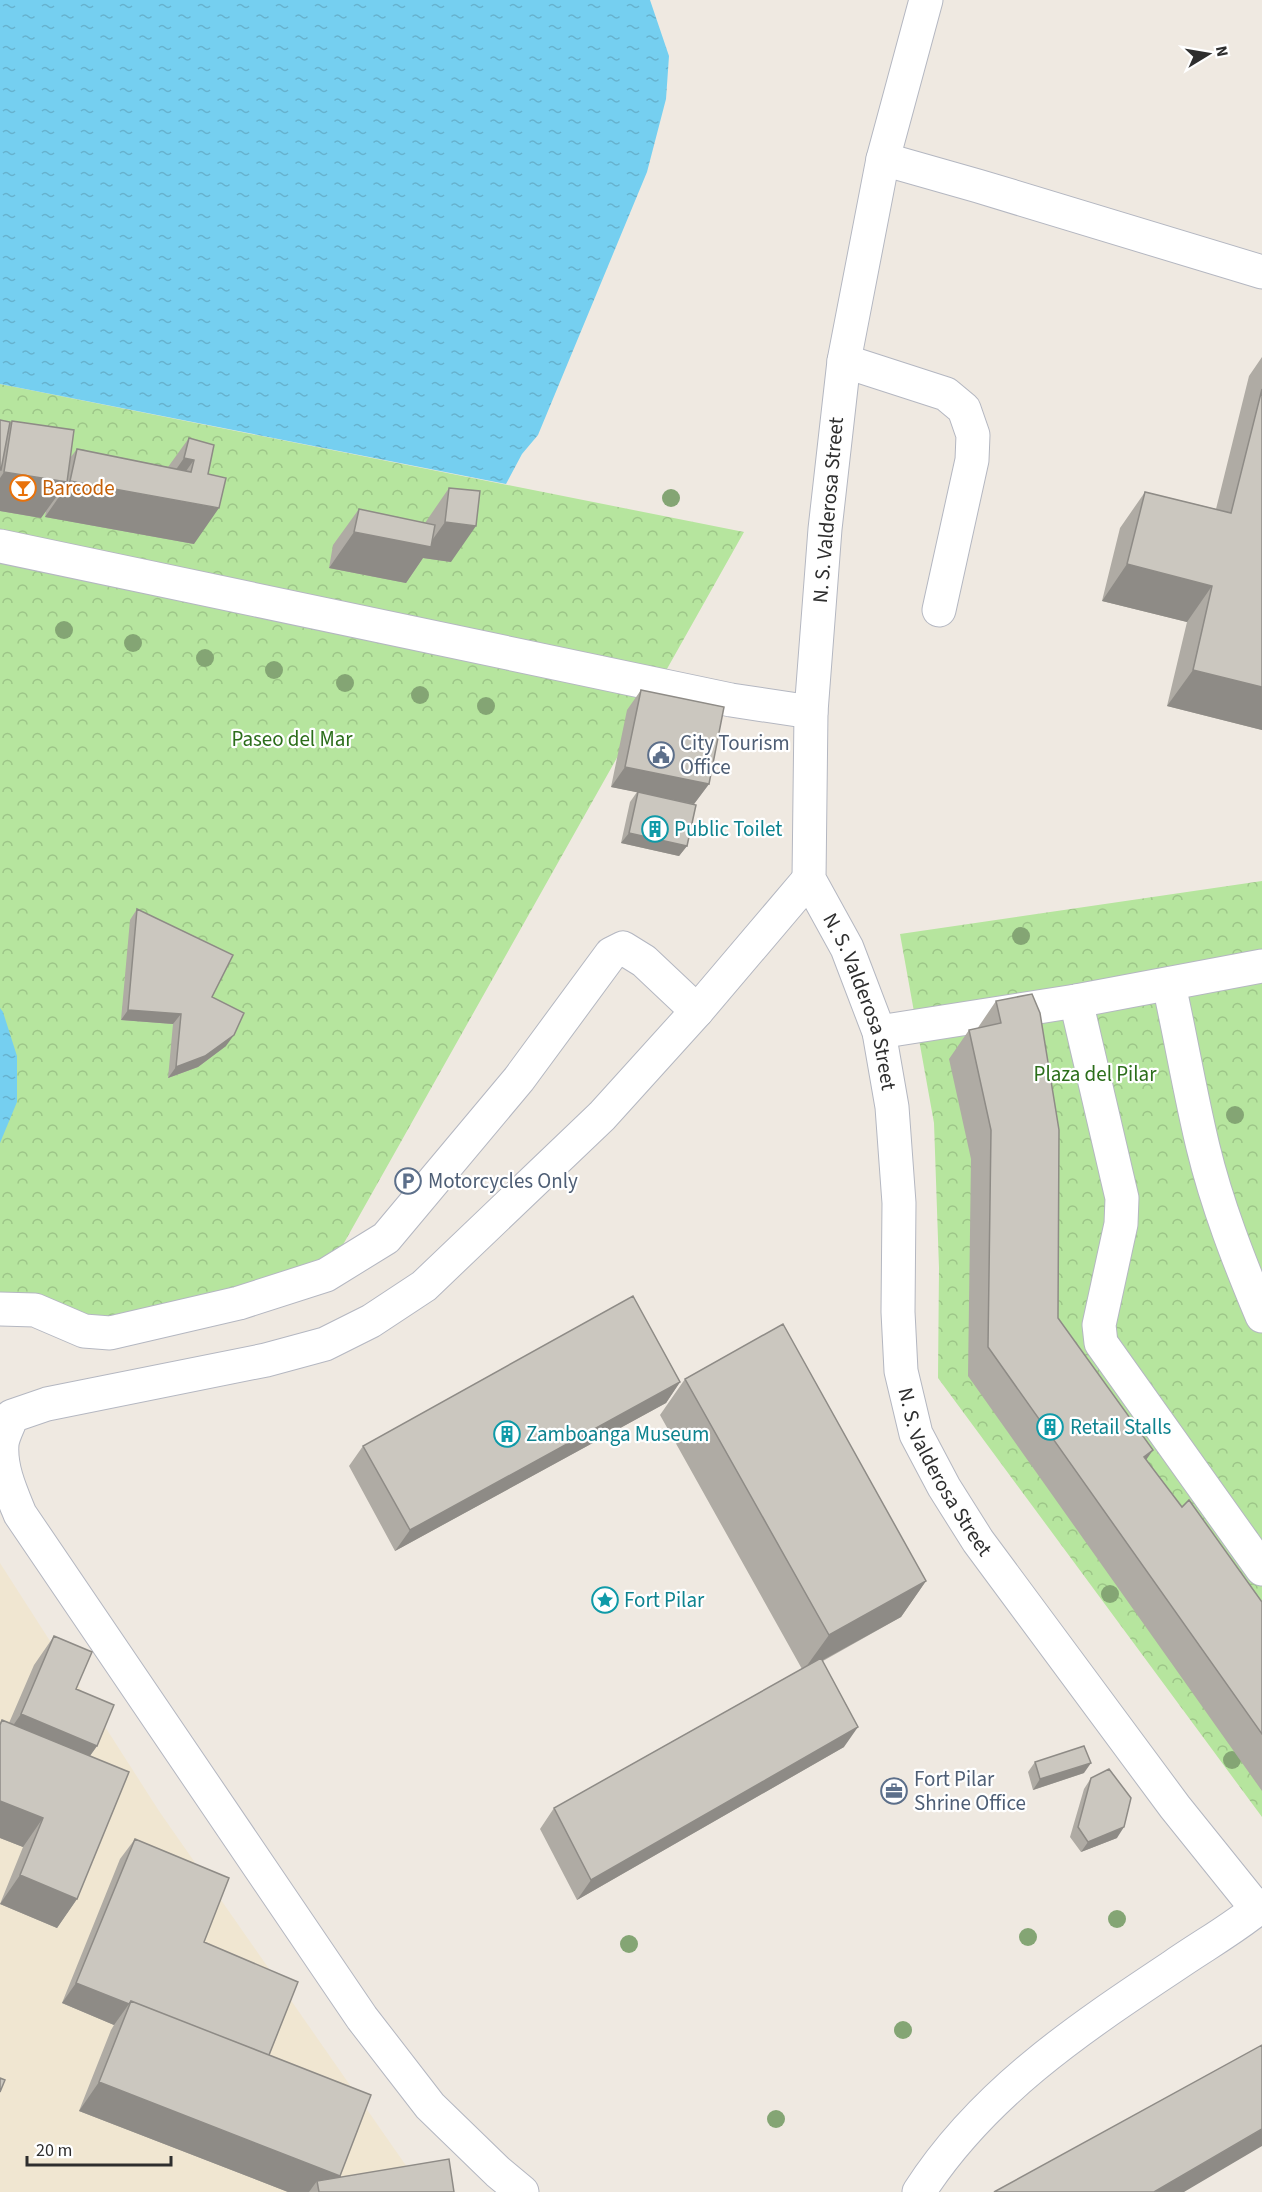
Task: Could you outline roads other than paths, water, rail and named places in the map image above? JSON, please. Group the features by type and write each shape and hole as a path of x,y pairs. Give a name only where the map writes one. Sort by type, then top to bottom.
{"street":[{"name":"N. S. Valderosa Street","path":"926,0 883,159 844,361 825,529 811,712 809,879 847,948 879,1032 892,1107 899,1203 898,1312 901,1371 916,1434 944,1487 978,1540 1175,1807 1259,1907"},
{"path":"883,159 1262,272"},
{"path":"844,361 946,394 964,409 973,435 972,460 939,610"},
{"path":"0,546 720,697 811,712"},
{"path":"522,2192 430,2106 362,2018 20,1514 9,1487 3,1463 2,1442 6,1414 266,1360 325,1344 371,1321 424,1286 602,1116 697,1011 809,879"},
{"path":"0,1309 35,1310 84,1331 110,1333 239,1303 326,1275 386,1238 519,1079 611,954 623,948 644,961 697,1011"},
{"path":"879,1032 1077,1001 1262,966"},
{"path":"1169,985 1203,1148 1235,1249 1262,1316"},
{"path":"1077,1001 1122,1198 1121,1224 1099,1325 1101,1343 1262,1569"},
{"path":"919,2192 940,2160 1017,2079 1093,2020 1259,1907"}],"water":[{"path":"0,0 650,0 669,56 666,99 647,172 538,435 522,454 506,484 0,384"},
{"path":"0,1008 17,1056 17,1102 0,1143"}],"place":[{"name":"Barcode","path":"23,488"},
{"name":"City Tourism Office","path":"661,755"},
{"name":"Public Toilet","path":"655,829"},
{"name":"Motorcycles Only","path":"408,1181"},
{"name":"Retail Stalls","path":"1050,1427"},
{"name":"Zamboanga Museum","path":"507,1434"},
{"name":"Fort Pilar","path":"605,1600"},
{"name":"Fort Pilar Shrine Office","path":"894,1791"}],"park label":[{"name":"Paseo del Mar","path":"292,739"},
{"name":"Plaza del Pilar","path":"1095,1074"}]}
